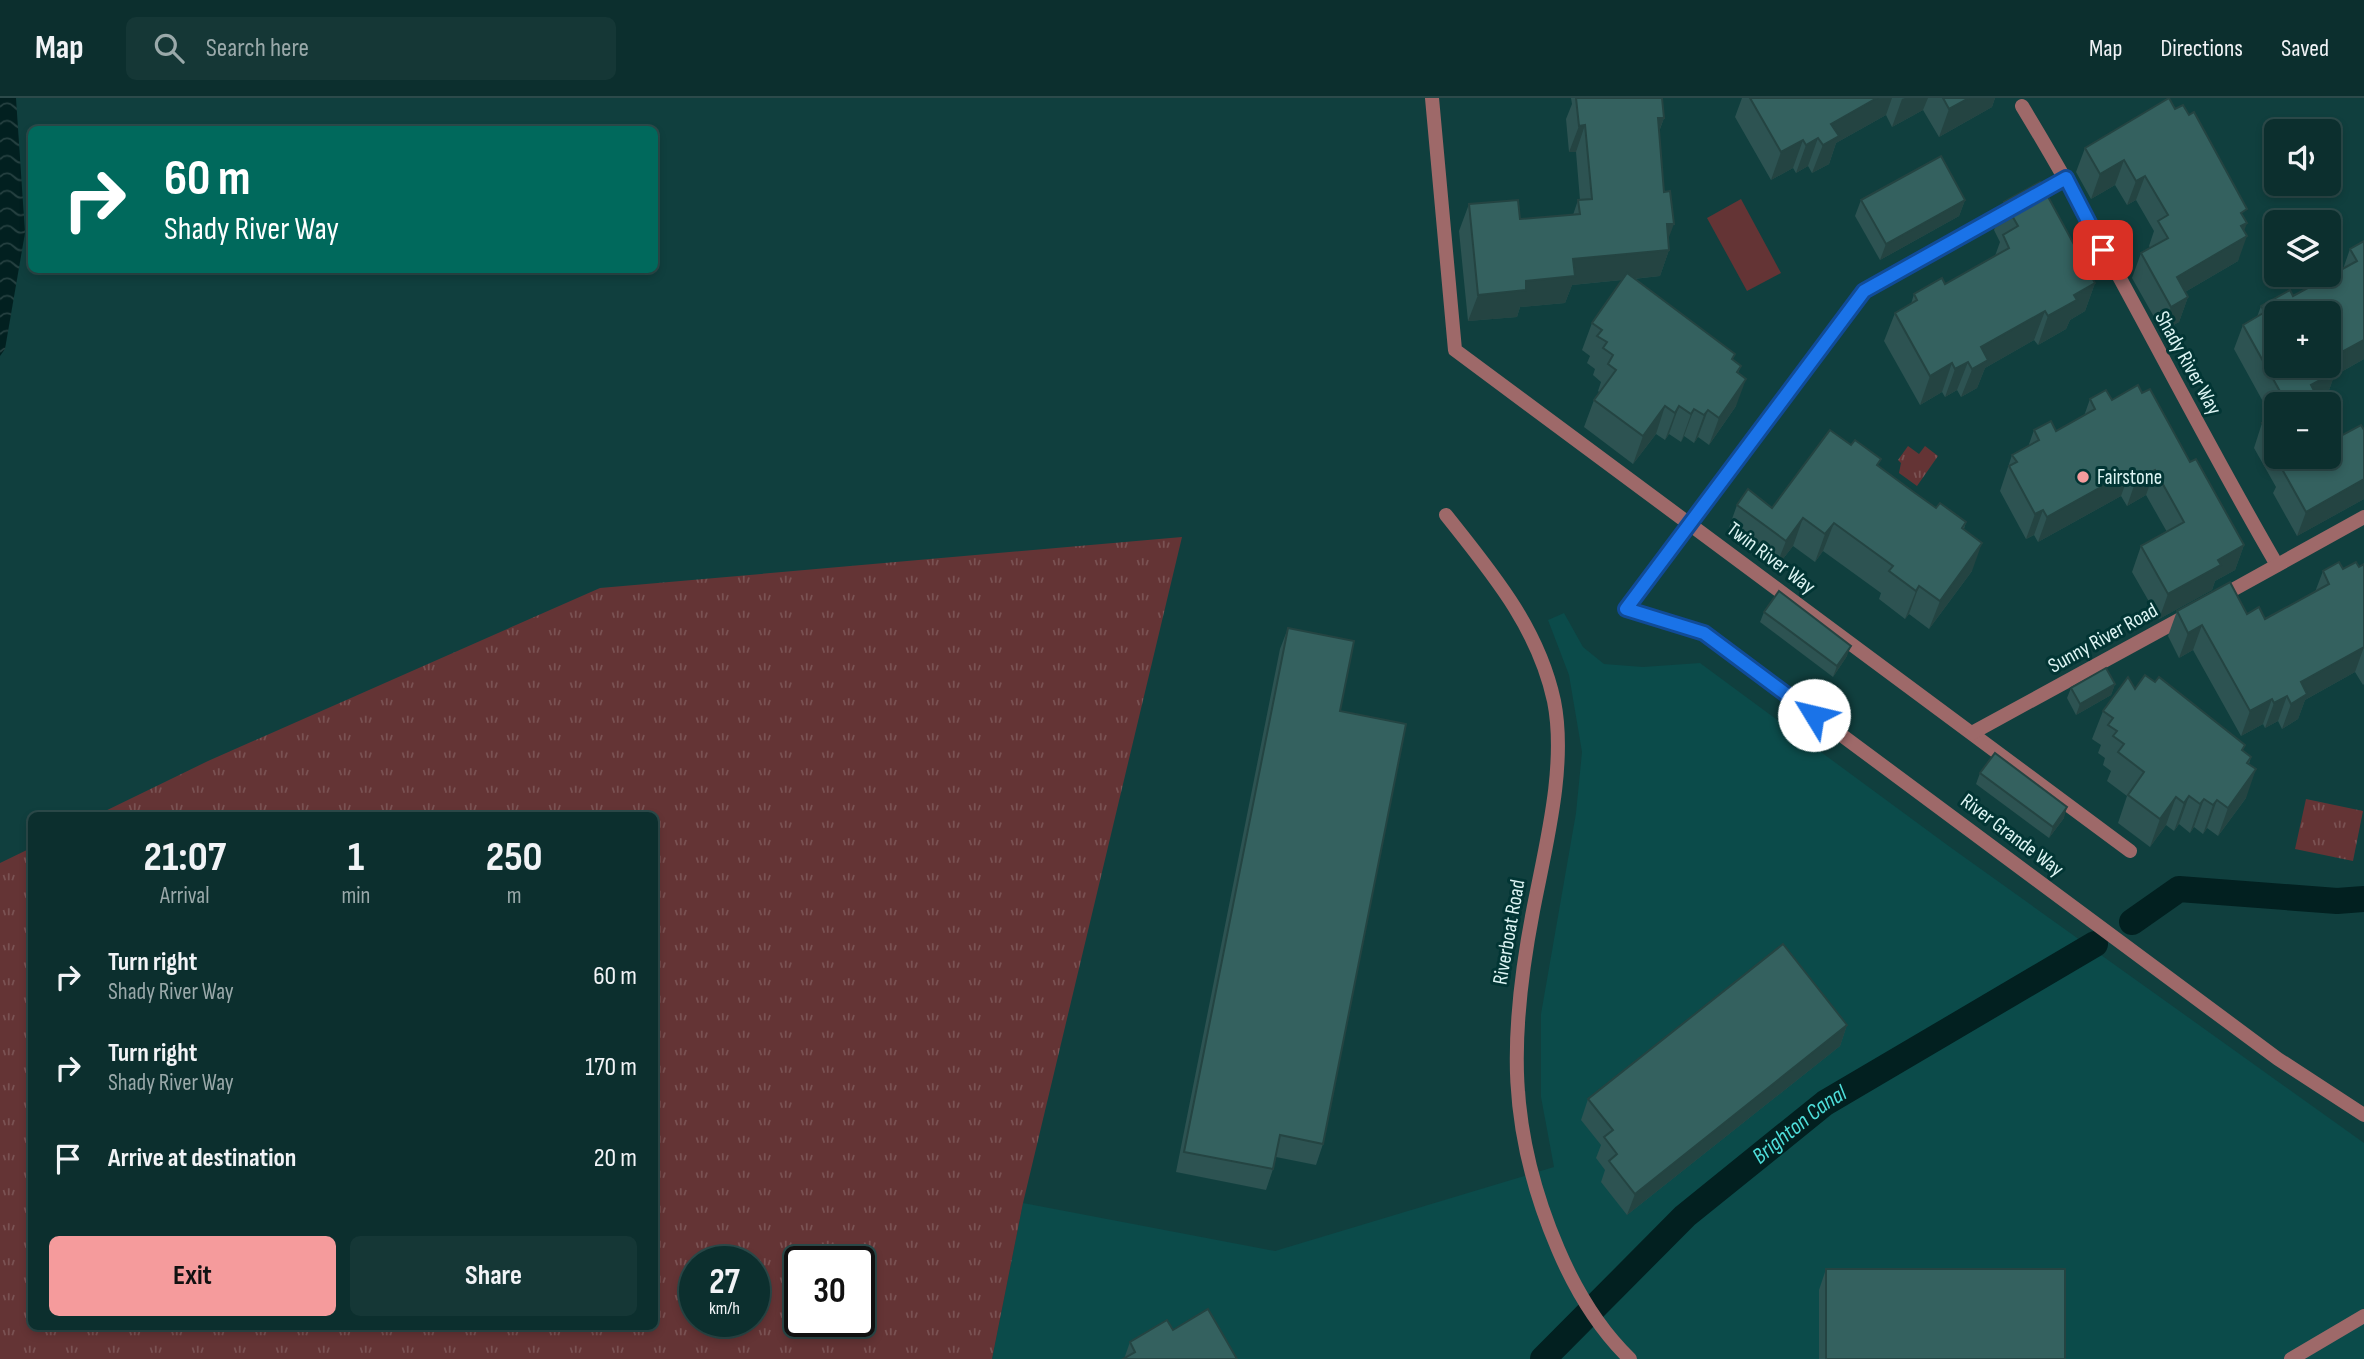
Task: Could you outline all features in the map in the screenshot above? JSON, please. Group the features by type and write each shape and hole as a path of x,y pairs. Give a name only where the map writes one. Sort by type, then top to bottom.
{"street":[{"name":"Twin River Way","path":"1432,98 1455,349 2130,851"},
{"name":"Shady River Way","path":"2022,106 2066,178 2160,357 2277,565"},
{"path":"1692,523 1864,291 2066,178"},
{"name":"Riverboat Road","path":"1446,515 1513,601 1528,626 1544,665 1554,704 1555,779 1517,1009 1517,1102 1525,1158 1541,1209 1578,1290 1602,1327 1630,1359"},
{"name":"Sunny River Road","path":"1972,733 2364,517"},
{"name":"River Grande Way","path":"1692,523 1626,609 1704,633 2267,1051 2364,1115"},
{"path":"2291,1359 2364,1316"}],"shaded area":[{"path":"1564,613 1583,647 1604,664 1643,667 1700,663 1950,847 2364,1143 2364,1359 992,1359 1023,1203 1275,1251 1554,1167 1541,1097 1541,1014 1576,813 1582,752 1569,675 1548,620"}],"green space":[{"path":"1741,199 1781,273 1747,291 1707,218"},
{"path":"1908,446 1919,454 1925,446 1938,456 1917,486 1899,473 1901,463 1898,460"},
{"path":"1182,537 1023,1203 992,1359 0,1359 0,863 28,849 28,1330 658,1330 658,812 103,812 208,761 600,588"},
{"path":"2306,799 2363,811 2353,861 2295,849"}],"water":[{"path":"0,98 16,98 25,233 5,349 0,356"}],"building":[{"path":"1576,98 1662,98 1664,118 1658,118 1664,192 1670,191 1674,224 1667,224 1669,250 1573,259 1575,276 1526,281 1526,290 1478,295 1469,204 1518,200 1520,219 1580,214 1578,200 1592,199 1585,125 1579,126"},
{"path":"1750,98 1877,98 1831,124 1839,136 1823,145 1818,138 1806,145 1803,140 1781,152"},
{"path":"1943,98 1969,98 1949,109"},
{"path":"2169,98 2175,109 2183,105 2189,115 2194,112 2247,209 2241,213 2247,223 2241,226 2247,236 2177,277 2188,297 2171,307 2141,253 2168,238 2158,221 2168,215 2145,176 2136,181 2124,160 2100,174 2085,148"},
{"path":"1941,156 1965,200 1886,244 1861,200"},
{"path":"2040,182 2095,283 2074,295 2077,300 2048,316 2045,311 1981,347 1988,360 1972,369 1968,362 1955,369 1952,363 1930,376 1895,313 1917,300 1914,294 1942,278 1945,284 2009,248 2003,235 2018,226 2004,202"},
{"path":"2364,241 2364,340 2341,352 2341,301 2270,301 2290,290 2293,296 2309,287 2341,287 2341,270 2357,261 2350,249"},
{"path":"1627,273 1735,354 1732,359 1741,366 1737,372 1746,379 1719,418 1708,410 1704,415 1694,409 1691,414 1679,406 1675,413 1665,406 1643,436 1594,400 1616,370 1608,364 1613,355 1603,348 1607,342 1597,336 1602,330 1592,323"},
{"path":"2264,313 2264,363 2243,325"},
{"path":"2273,378 2324,378 2311,385 2315,392 2280,392"},
{"path":"2138,385 2142,393 2150,389 2190,462 2196,459 2244,545 2218,560 2221,565 2168,594 2141,546 2184,522 2155,470 2136,480 2130,471 2047,517 2043,510 2035,514 2009,466 2017,462 2012,455 2039,440 2034,430 2051,421 2056,431 2095,409 2090,399 2106,390 2112,400"},
{"path":"2361,425 2364,430 2364,479 2306,512 2282,469 2341,469 2341,436"},
{"path":"1830,430 1851,445 1855,440 1881,459 1877,465 1936,508 1940,503 1966,522 1962,528 1982,543 1940,601 1919,586 1916,591 1889,571 1893,566 1834,523 1825,534 1803,518 1786,541 1737,505 1748,489 1772,508"},
{"path":"2339,562 2343,569 2356,562 2359,567 2364,564 2364,647 2301,682 2307,694 2291,704 2287,696 2274,703 2272,699 2250,711 2202,625 2188,633 2177,611 2230,582 2247,614 2259,607 2265,619 2329,584 2323,571"},
{"path":"1779,591 1851,646 1837,666 1764,612"},
{"path":"1288,628 1354,641 1340,711 1406,724 1323,1144 1280,1135 1273,1169 1184,1152"},
{"path":"2106,668 2115,684 2080,704 2071,688"},
{"path":"2145,675 2155,682 2159,677 2245,745 2242,750 2251,757 2247,763 2256,769 2228,808 2217,800 2213,805 2204,799 2200,804 2189,796 2184,803 2176,797 2160,819 2128,795 2144,772 2118,752 2124,744 2113,736 2117,731 2108,725 2113,718 2103,711 2128,677 2135,689"},
{"path":"1995,753 2067,807 2053,827 1980,773"},
{"path":"1783,944 1847,1025 1635,1194 1609,1161 1617,1154 1604,1137 1613,1130 1588,1099"},
{"path":"1826,1269 2065,1269 2065,1359 1826,1359"},
{"path":"1208,1309 1237,1359 1123,1359 1135,1352 1130,1342 1167,1320 1173,1330"}],"waterway":[{"name":"Brighton Canal","path":"2132,922 2179,889 2337,901 2364,899"},
{"name":"Brighton Canal","path":"1543,1359 1685,1216 1825,1103 2095,944"}],"place":[{"name":"Fairstone","path":"2083,477"}],"route":[{"path":"1814,715 1704,633 1626,609 1647,577 1692,523 1864,291 2066,178 2103,250"}]}
